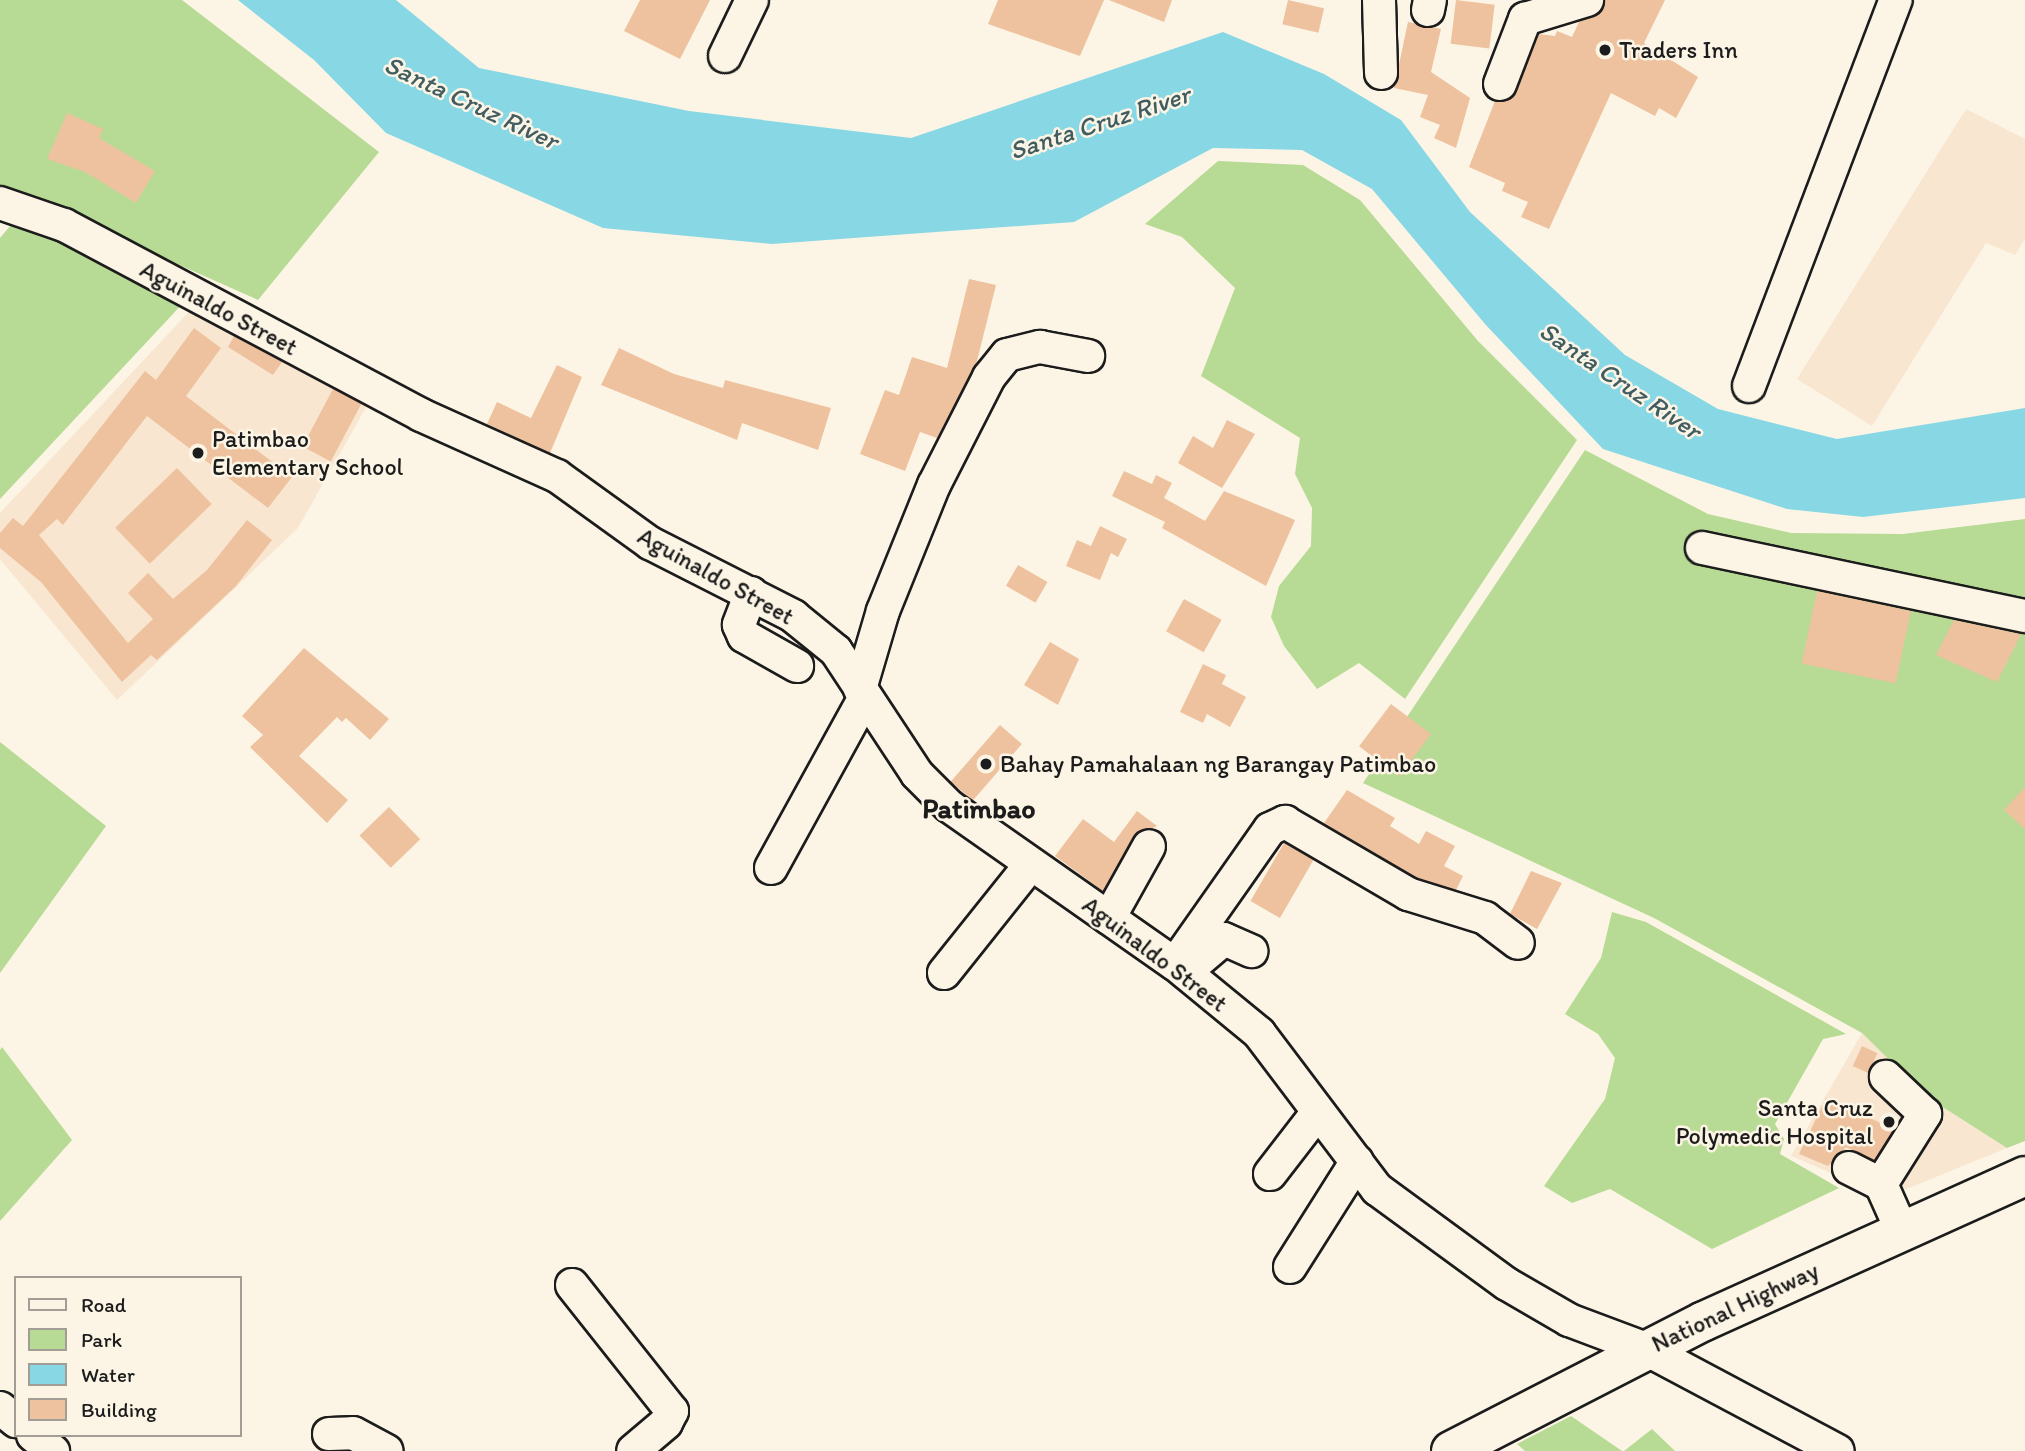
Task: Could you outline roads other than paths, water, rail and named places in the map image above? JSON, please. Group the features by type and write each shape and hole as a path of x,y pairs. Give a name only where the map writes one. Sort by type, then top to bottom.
{"main road":[{"name":"National Highway","path":"1474,1446 1646,1349 1900,1230 2025,1176"}],"street":[{"path":"725,56 752,0"},
{"path":"1379,0 1381,74"},
{"path":"1500,84 1525,19 1587,0"},
{"path":"1749,386 1896,0"},
{"name":"Aguinaldo Street","path":"0,203 64,225 421,415 557,476 650,543 793,616 836,652 917,774 949,806 1180,968 1259,1033 1377,1189 1507,1284 1569,1320 1646,1349 1838,1451"},
{"path":"771,868 863,693 883,611 933,485 989,377 1007,355 1040,347 1088,356"},
{"path":"1702,548 2025,616"},
{"path":"751,593 739,625 744,636 797,666"},
{"path":"1180,968 1270,829 1285,822 1408,894 1485,918 1518,943"},
{"path":"1110,918 1149,846"},
{"path":"944,973 1031,864"},
{"path":"1180,968 1224,939 1251,951"},
{"path":"1881,1184 1926,1114 1886,1077"},
{"path":"1270,1174 1318,1112"},
{"path":"1290,1267 1357,1161"},
{"path":"1849,1168 1881,1184 1900,1230"},
{"path":"572,1285 672,1411 666,1423 633,1451"},
{"path":"0,1408 14,1419"},
{"path":"329,1434 353,1433 387,1451"},
{"path":"35,1437 52,1451"}],"water":[{"name":"Santa Cruz River","path":"238,0 396,0 479,68 689,111 911,138 1223,32 1324,74 1401,120 1470,212 1625,355 1718,409 1837,439 2025,408 2025,498 1863,517 1787,509 1603,449 1485,324 1372,189 1302,150 1213,148 1074,222 772,244 603,228 386,133 314,60"}],"place":[{"name":"Traders Inn","path":"1605,50"},
{"name":"Patimbao Elementary School","path":"198,453"},
{"name":"Bahay Pamahalaan ng Barangay Patimbao","path":"986,764"},
{"name":"Santa Cruz Polymedic Hospital","path":"1889,1122"}],"district":[{"name":"Patimbao","path":"979,808"}]}
